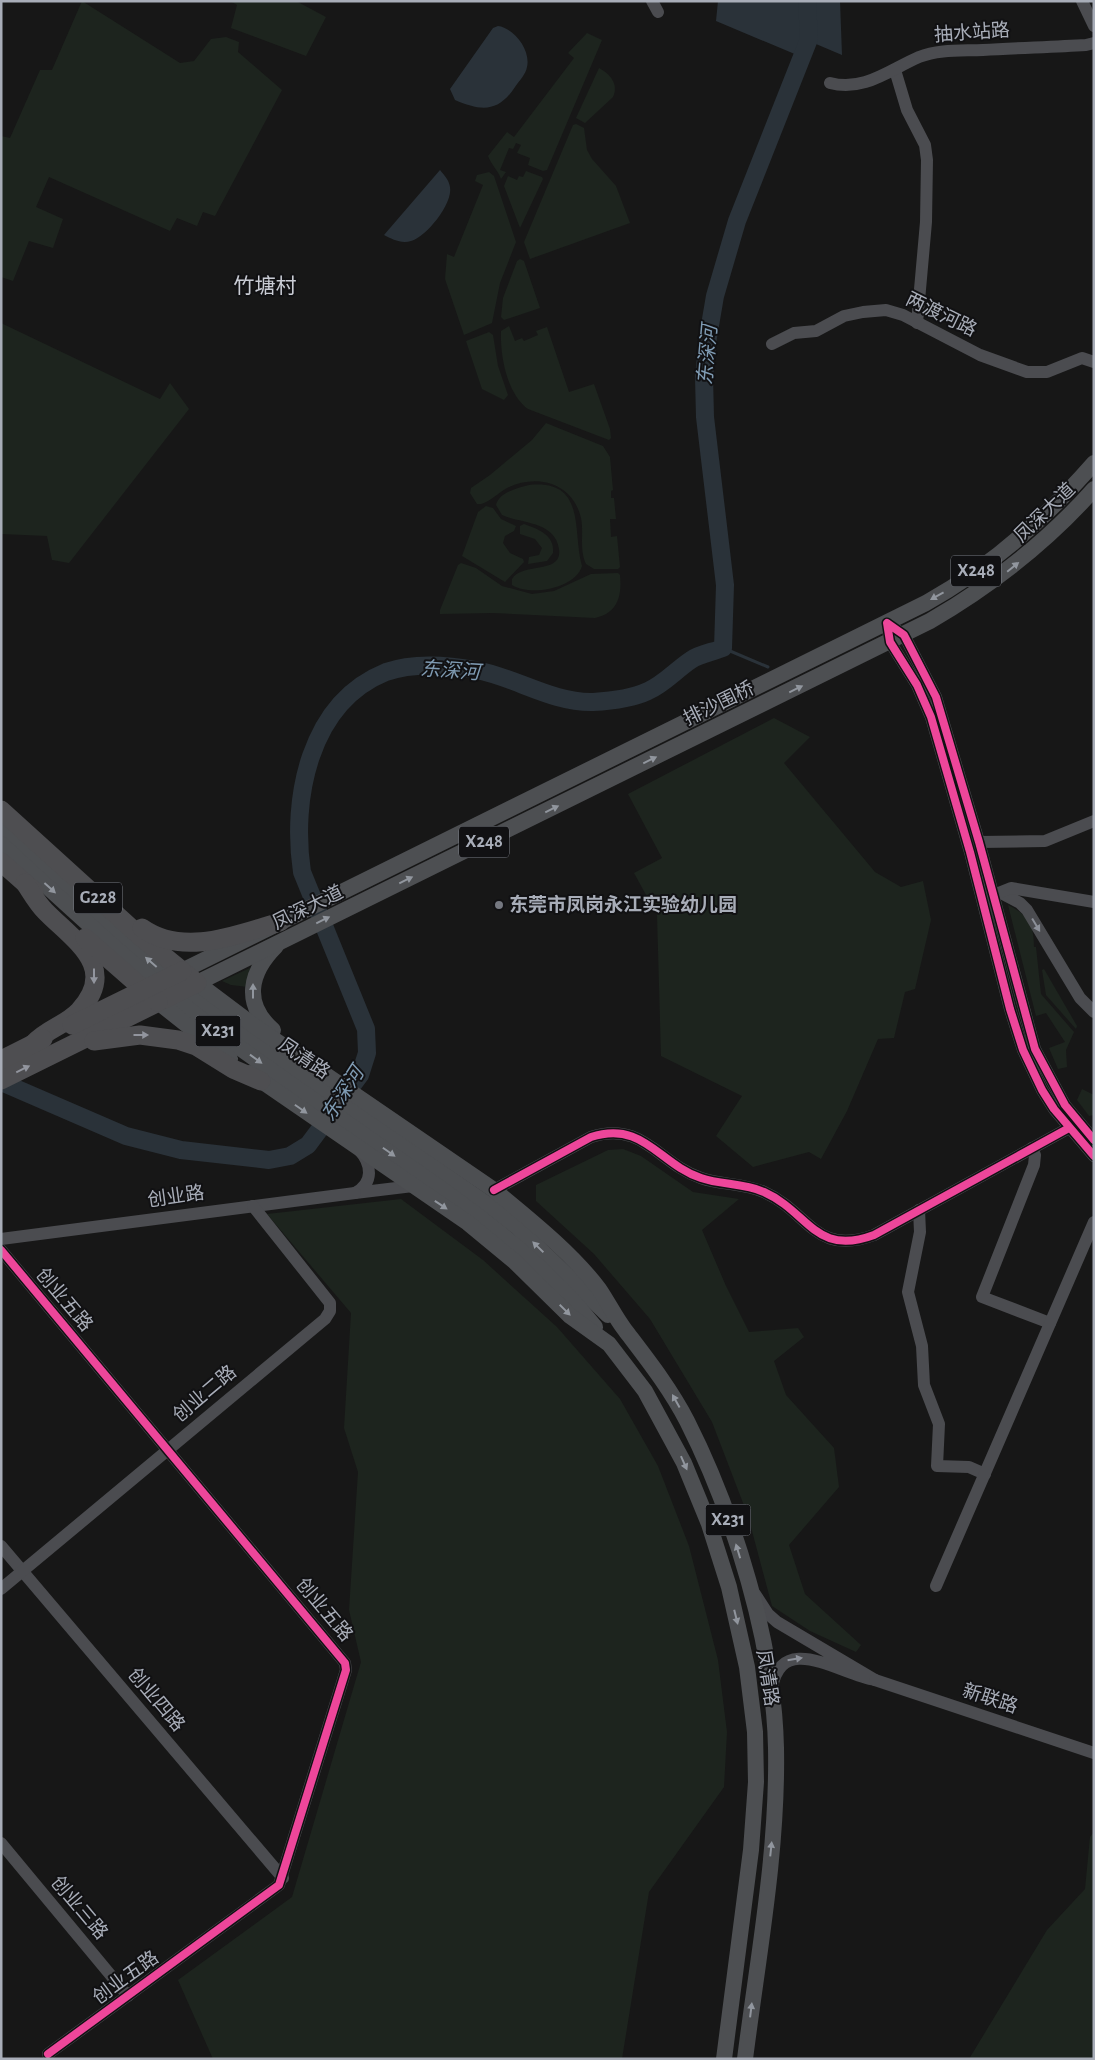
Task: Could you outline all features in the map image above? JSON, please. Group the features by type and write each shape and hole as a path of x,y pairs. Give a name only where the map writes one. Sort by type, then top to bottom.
{"highway":[{"name":"凤清路","path":"1,810 98,898 197,983"},
{"name":"凤清路","path":"13,854 25,883 158,1002"},
{"name":"G228","path":"1,1080 33,1051 44,1032 70,1019 81,1009 92,990 94,972 85,949 44,910 25,883"},
{"path":"98,898 118,908 146,931 170,941 204,942 282,931"},
{"name":"凤深大道","path":"33,1051 143,990 182,971"},
{"name":"凤深大道","path":"33,1051 158,1002 197,983"},
{"path":"33,1051 67,1053 103,1039 130,1035 156,1036 196,1046 233,1069 261,1081"},
{"name":"G228","path":"1,1060 33,1051"}],"main road":[{"name":"凤深大道","path":"836,648 946,591 1003,552 1055,505 1094,463"},
{"name":"凤深大道","path":"850,662 955,607 1001,576 1049,536 1094,489"},
{"name":"排沙围桥","path":"596,767 836,648"},
{"name":"排沙围桥","path":"606,782 850,662"},
{"name":"凤深大道","path":"197,983 357,885 596,767"},
{"name":"凤深大道","path":"182,971 282,931 362,902 606,782"},
{"name":"凤清路","path":"1,827 13,854"},
{"name":"凤清路","path":"1,844 195,998 442,1180 517,1227 624,1329"},
{"path":"282,931 254,977 252,992 260,1017 286,1046"},
{"name":"凤清路","path":"197,983 253,1025 494,1190 548,1238 598,1289 624,1329 651,1362 687,1421 726,1514 747,1580 771,1696 776,1747 774,1817 744,2059"},
{"name":"凤清路","path":"158,1002 261,1081 484,1235 570,1316 609,1344"},
{"name":"凤清路","path":"442,1180 519,1248 579,1307 645,1391 684,1463 720,1556 747,1667 756,1749 751,1850 724,2059"}],"street":[{"path":"1082,1 1094,26"},
{"name":"抽水站路","path":"830,83 854,86 895,70 916,58 941,52 1086,45 1094,42"},
{"path":"895,70 907,110 925,145 927,160 926,222 917,323"},
{"name":"两渡河路","path":"772,344 794,333 816,331 836,320 863,312 894,311 980,355 1027,372 1047,372 1082,358 1094,362"},
{"path":"887,623 936,697 979,842 997,893 1034,1049 1065,1105 1094,1140"},
{"path":"897,638 931,717 970,852 1010,1009 1021,1043 1042,1090 1069,1128 1094,1156"},
{"path":"979,842 1045,841 1094,821"},
{"path":"997,893 1011,888 1094,902"},
{"path":"997,893 1020,903 1027,910 1080,998 1094,1012"},
{"path":"494,1190 592,1137 616,1133 640,1138 693,1175 764,1192 775,1198 816,1232 831,1239 850,1242 863,1239 919,1210 1069,1128"},
{"path":"356,1193 366,1186 370,1174 367,1161 357,1148"},
{"path":"1032,1148 1035,1155 1034,1165 982,1297 1050,1323"},
{"name":"创业路","path":"1,1240 413,1186"},
{"name":"创业二路","path":"1,1589 325,1319 330,1311 330,1303 253,1206"},
{"path":"919,1210 920,1232 908,1292 910,1306 922,1346 924,1385 939,1424 937,1466 969,1467 985,1474"},
{"path":"936,1586 1094,1222"},
{"name":"创业五路","path":"1,1250 346,1663 346,1670 283,1878 273,1892 48,2054"},
{"name":"创业四路","path":"1,1546 283,1878"},
{"name":"新联路","path":"747,1580 761,1604 777,1622 875,1680"},
{"name":"新联路","path":"771,1696 777,1672 788,1660 795,1658 810,1659 860,1678 875,1680 1094,1753"},
{"name":"创业三路","path":"1,1843 128,1996"}],"shaded area":[{"path":"82,1 180,63 194,61 211,39 226,37 239,42 238,52 282,90 215,216 203,212 197,226 177,218 170,231 49,177 36,207 63,219 53,248 29,241 13,281 1,277 1,136 10,138 40,70 52,70"},
{"path":"230,1 296,1 326,17 306,56 231,28 237,5"},
{"path":"718,1 840,1 842,55 816,44 809,60 716,21"},
{"path":"498,26 515,35 524,47 528,60 524,75 509,95 502,102 495,105 481,108 455,100 450,89 493,28"},
{"path":"587,33 602,40 547,170 543,171 528,165 530,158 517,153 521,145 516,143 513,149 509,148 500,170 506,172 501,179 488,156 507,132 514,137 574,58 568,53"},
{"path":"599,68 607,73 612,80 615,92 613,97 585,123 576,118"},
{"path":"576,124 584,128 587,150 592,159 616,186 630,223 530,259 524,242 573,125"},
{"path":"440,170 449,182 450,194 443,211 431,227 417,238 407,242 397,241 384,235"},
{"path":"526,171 543,179 520,228 504,186 508,176 517,180 519,176 523,177"},
{"path":"489,172 494,176 516,242 500,283 492,323 464,335 445,279 447,254 454,257 483,185 475,181 477,175"},
{"path":"520,259 524,261 540,308 504,320 501,317 503,298 517,261"},
{"path":"1,323 160,399 170,383 189,409 69,563 52,560 47,536 1,534"},
{"path":"509,326 515,341 522,338 524,341 538,335 536,331 547,327 569,392 594,384 610,429 611,438 609,440 528,409 521,402 515,394 506,374 502,352 501,331"},
{"path":"489,332 493,335 498,366 508,395 504,400 482,389 466,341"},
{"path":"546,423 603,446 610,457 613,490 611,491 611,498 614,498 616,519 610,519 611,537 617,536 620,567 618,569 594,569 586,564 583,553 581,518 577,506 562,489 552,484 530,481 507,488 481,504 477,504 470,493 471,488 490,475 532,440"},
{"path":"529,485 548,485 560,490 569,499 574,510 582,566 578,574 571,580 562,585 540,590 520,589 512,585 512,579 524,571 555,562 559,557 556,540 544,528 502,515 496,505 505,494"},
{"path":"486,506 493,508 501,519 516,526 514,531 505,536 503,543 510,553 523,559 524,562 505,582 462,556 478,512"},
{"path":"524,524 548,537 553,547 553,553 547,561 528,564 529,557 539,555 542,548 535,539 520,534 520,526"},
{"path":"461,563 476,568 502,586 532,594 554,591 591,574 618,573 620,575 619,597 614,608 603,616 595,618 492,613 440,614 458,565"},
{"path":"774,718 810,737 784,763 875,872 901,887 923,881 931,920 915,989 905,992 894,1038 878,1039 847,1111 821,1159 809,1152 753,1167 716,1136 742,1096 661,1056 657,915 634,873 662,858 628,794"},
{"path":"1008,905 1025,917 1031,926 1034,947 1036,947 1041,994 1074,1032 1066,1050 1067,1067 1058,1069 1049,1048 1065,1042 1046,1013 1036,1016"},
{"path":"252,967 248,987 231,985 222,981"},
{"path":"1044,969 1077,1026 1076,1029 1046,995 1042,970"},
{"path":"1082,1089 1094,1095 1094,1115 1089,1116 1077,1100"},
{"path":"623,1149 641,1156 693,1192 739,1199 702,1230 726,1286 749,1332 798,1328 804,1337 774,1361 786,1395 834,1448 839,1487 789,1545 805,1594 861,1645 856,1652 810,1631 772,1606 748,1516 712,1422 650,1319 594,1254 536,1201 536,1185 608,1150"},
{"path":"401,1199 483,1260 557,1327 620,1399 658,1466 689,1546 718,1660 727,1732 724,1787 649,1892 622,2059 213,2059 178,1980 292,1897 361,1662 349,1610 358,1472 344,1428 351,1313 267,1214"},
{"path":"1094,1832 1094,2059 969,2059 1047,1930 1085,1889 1090,1837"}],"waterway":[{"name":"东深河","path":"1,1082 126,1136 181,1150 269,1160 290,1156 308,1145 360,1075 367,1053 366,1029 302,872 299,844 303,785 311,756 323,730 339,706 360,686 386,672 419,666 454,667 491,673 548,694 578,701 593,702 621,699 648,691 659,685 694,658 723,648 725,585 705,417 704,377 708,337 715,296 737,221 809,39 807,1"},
{"path":"723,648 768,667"}],"cycle path":[{"path":"1094,1140 1065,1105 1035,1049 979,842 936,697 904,635 887,623 890,642 917,685 931,717 970,852 1010,1009 1023,1050 1042,1090 1054,1109 1094,1156"},
{"path":"494,1190 591,1137 609,1133 624,1134 650,1146 686,1172 716,1182 749,1187 764,1192 779,1200 825,1236 838,1240 854,1240 874,1235 1069,1128"},
{"path":"1,1250 345,1663 346,1670 279,1885 48,2054"}],"place":[{"name":"东莞市凤岗永江实验幼儿园","path":"499,905"}],"district":[{"name":"竹塘村","path":"265,286"}]}
